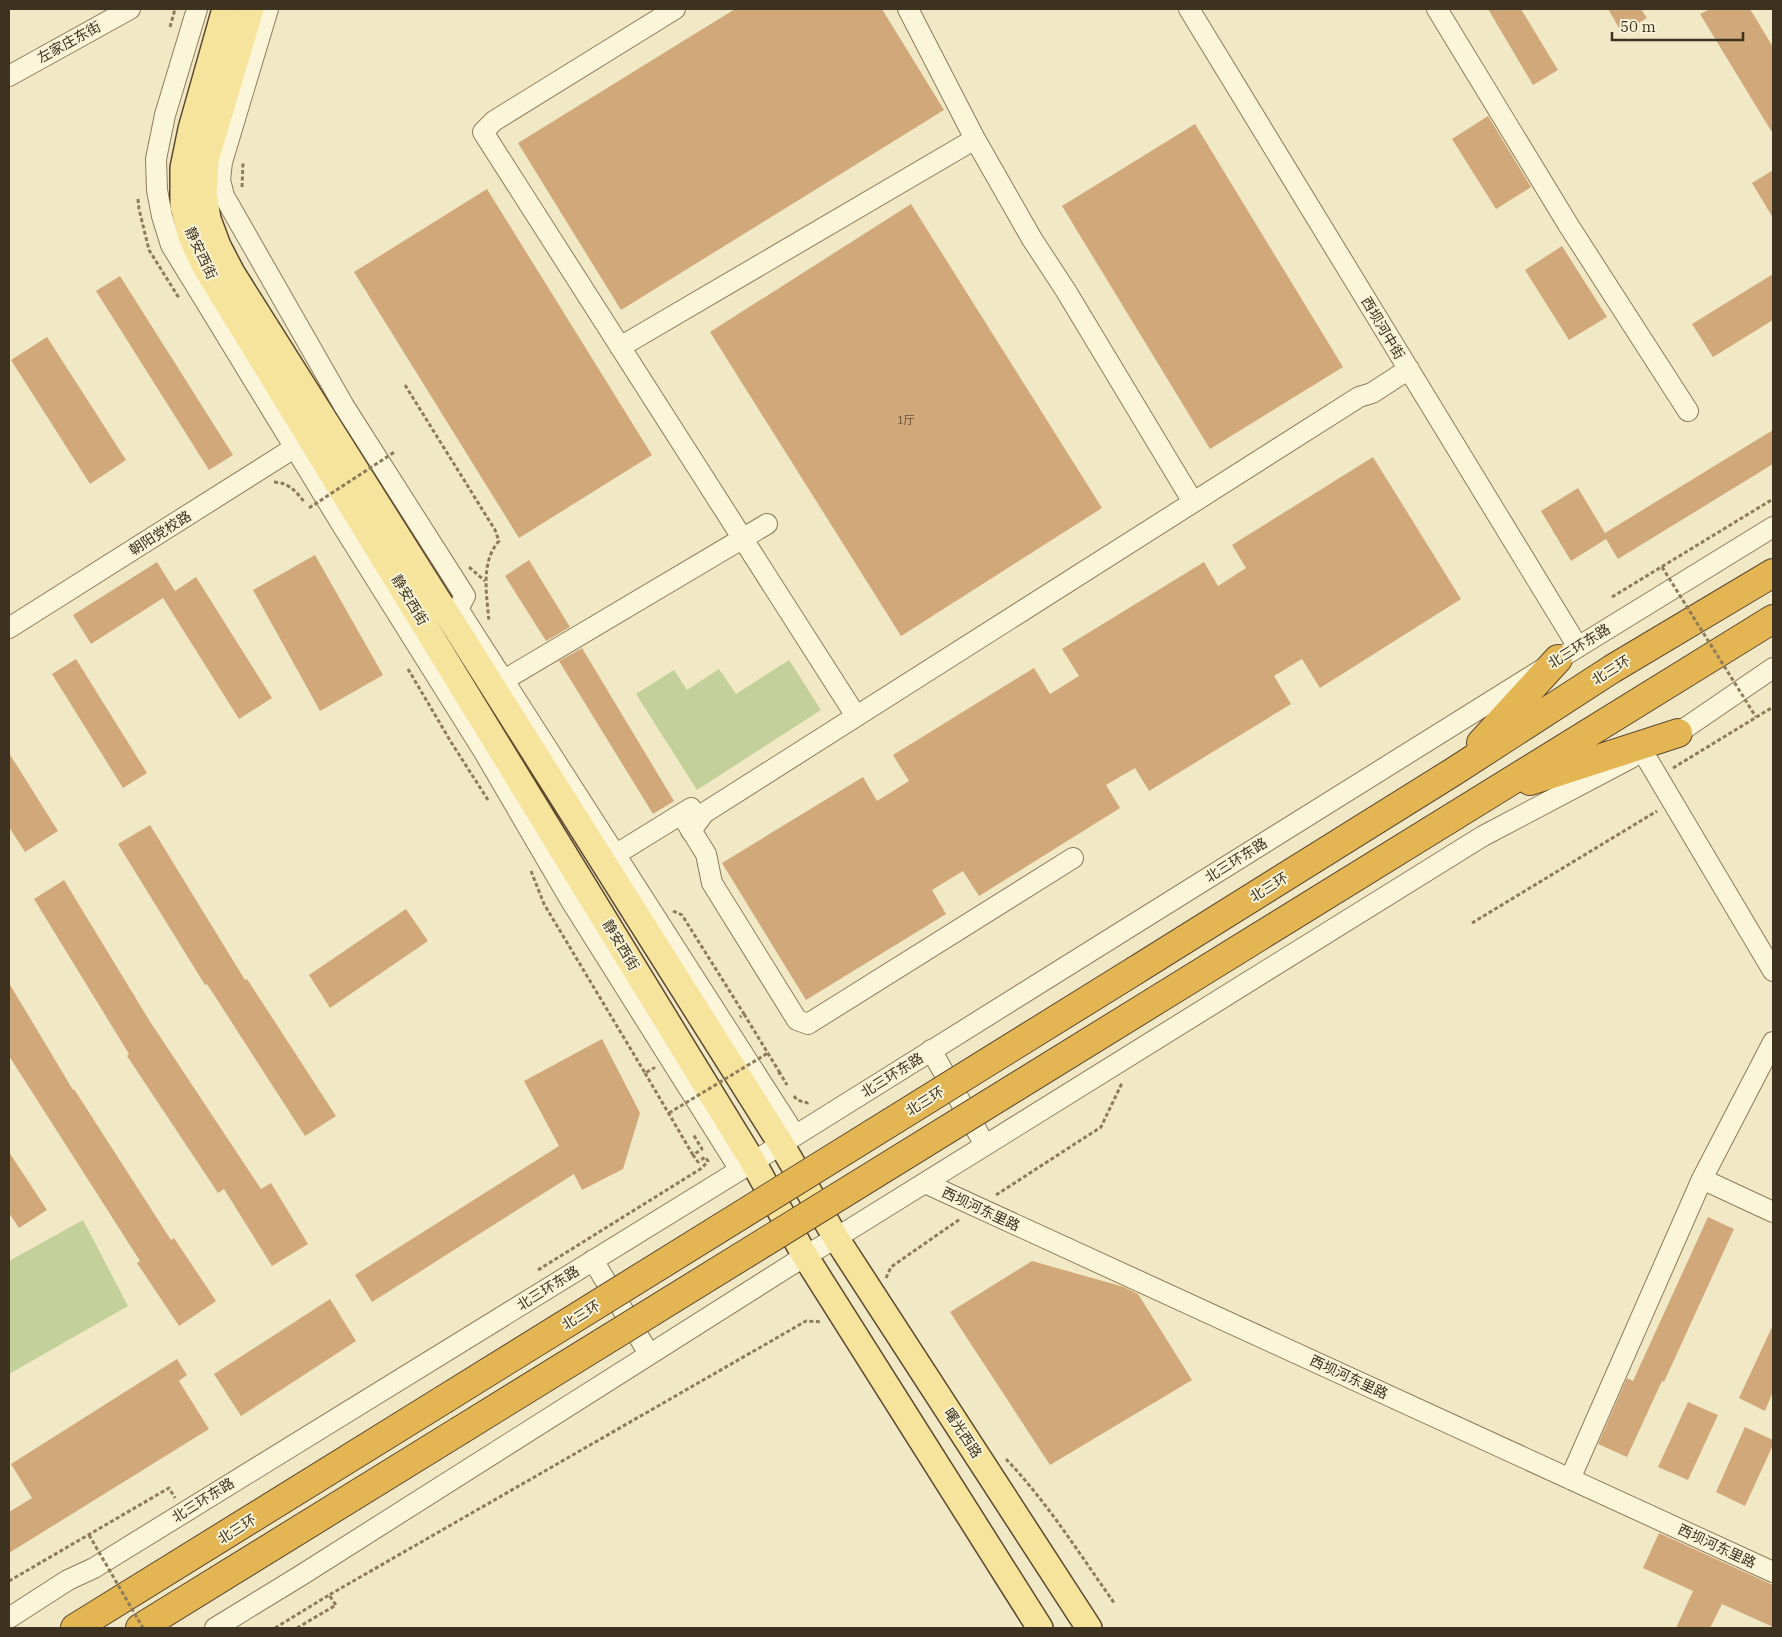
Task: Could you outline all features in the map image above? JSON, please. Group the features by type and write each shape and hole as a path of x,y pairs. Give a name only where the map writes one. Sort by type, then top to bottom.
{"highway":[{"name":"北三环","path":"81,1625 1136,970 1453,772 1612,669 1773,573"},
{"path":"141,1628 1773,619"},
{"path":"1453,772 1568,653"},
{"path":"1488,794 1678,733"},
{"path":"57,1628 81,1625"}],"main road":[{"name":"静安西街","path":"225,9 190,129 183,168 183,206 191,237 204,265 303,443 558,843 746,1166 805,1256"},
{"name":"静安西街","path":"250,9 206,160 204,194 208,219 218,246 232,272 498,683 788,1140 836,1238"},
{"name":"曙光西路","path":"836,1238 1089,1628"},
{"path":"805,1256 1040,1628"}],"street":[{"name":"左家庄东街","path":"9,76 130,9"},
{"path":"197,9 165,115 156,159 157,190 162,216 171,245 303,443 571,902 746,1166"},
{"path":"268,9 222,162 220,180 224,196 344,406 465,596 458,609 498,683 767,524"},
{"path":"675,9 494,122 483,132 856,716"},
{"path":"908,9 974,139 1032,239 1066,291 1193,502"},
{"name":"西坝河中街","path":"1189,9 1408,369 1568,653"},
{"path":"1437,9 1569,226 1688,411"},
{"path":"620,347 974,139"},
{"path":"609,858 688,818 704,813 1359,397 1372,393 1408,369"},
{"name":"朝阳党校路","path":"9,628 303,443"},
{"name":"北三环东路","path":"9,1618 68,1580 102,1562 746,1166 1773,527"},
{"path":"215,1628 805,1256 1483,836 1678,733 1773,668"},
{"path":"1643,752 1773,971"},
{"path":"688,818 706,854 712,884 797,1020 808,1024 1073,858"},
{"path":"558,843 571,902"},
{"path":"1570,1479 1702,1178 1773,1042"},
{"path":"931,1050 985,1145"},
{"path":"1702,1178 1773,1212"},
{"name":"西坝河东里路","path":"925,1183 1773,1572"},
{"path":"593,1260 649,1354"}],"path":[{"path":"243,161 242,185 244,193"},
{"path":"404,385 495,530 499,542 492,549 486,581 490,628"},
{"path":"268,482 286,484 294,489 309,508 396,451"},
{"path":"385,452 390,460"},
{"path":"310,499 315,507"},
{"path":"1612,597 1773,499"},
{"path":"468,565 486,581"},
{"path":"1662,566 1756,717"},
{"path":"404,663 492,806"},
{"path":"1658,777 1773,707"},
{"path":"1472,923 1673,802"},
{"path":"530,870 544,904 698,1162 705,1157 708,1161 702,1168 538,1270"},
{"path":"666,908 682,915 788,1086"},
{"path":"737,1019 744,1014"},
{"path":"888,1285 886,1278 891,1267 978,1207 1101,1127 1138,1051"},
{"path":"756,1052 762,1060"},
{"path":"669,1113 768,1053"},
{"path":"645,1073 654,1068 659,1076"},
{"path":"771,1077 780,1073"},
{"path":"792,1093 797,1100 808,1103 817,1098"},
{"path":"673,1100 678,1108"},
{"path":"693,1133 702,1149 694,1155"},
{"path":"275,1628 806,1320 822,1321 827,1330"},
{"path":"1004,1458 1027,1483 1116,1604"},
{"path":"9,1581 169,1488 175,1498 184,1493"},
{"path":"88,1535 141,1628"},
{"path":"297,1628 336,1605 329,1595"}],"green space":[{"path":"789,660 821,710 697,790 636,694 674,670 687,690 719,669 736,694"},
{"path":"83,1220 128,1306 9,1374 9,1261"}],"building":[{"path":"735,9 882,9 944,110 621,310 518,143"},
{"path":"1488,9 1521,9 1558,70 1533,85"},
{"path":"1608,9 1641,9 1647,18 1622,33"},
{"path":"1710,9 1750,9 1773,47 1773,134 1700,14"},
{"path":"1488,116 1531,187 1496,209 1452,139"},
{"path":"1195,124 1343,367 1210,449 1062,206"},
{"path":"1773,170 1773,218 1752,183"},
{"path":"487,189 652,455 519,538 354,272"},
{"path":"911,204 1102,508 901,636 710,332"},
{"path":"1562,246 1607,317 1569,340 1525,270"},
{"path":"1773,274 1773,320 1713,357 1692,324"},
{"path":"120,276 233,455 209,470 96,291"},
{"path":"47,337 126,460 90,484 11,360"},
{"path":"1773,430 1773,464 1618,559 1606,539 1571,561 1541,511 1578,488 1605,533"},
{"path":"1373,457 1461,599 1320,688 1302,659 1274,676 1291,704 1149,791 1135,768 1106,785 1120,808 979,896 963,871 932,890 946,914 806,1000 722,863 863,777 877,801 909,781 893,755 1034,668 1050,694 1079,676 1062,649 1204,562 1218,586 1246,568 1232,545"},
{"path":"315,555 383,675 320,711 253,590"},
{"path":"529,560 570,627 546,641 505,576"},
{"path":"157,562 175,591 196,577 272,698 239,719 163,598 91,644 73,615"},
{"path":"582,648 674,801 653,814 559,661"},
{"path":"76,659 147,773 123,788 52,674"},
{"path":"9,753 58,831 25,852 9,827"},
{"path":"150,825 245,980 247,979 336,1116 305,1136 207,984 205,985 118,844"},
{"path":"64,880 149,1020 261,1189 271,1183 308,1244 272,1266 224,1189 218,1193 127,1056 129,1054 34,899"},
{"path":"406,909 428,941 330,1008 309,975"},
{"path":"9,983 73,1090 171,1240 174,1238 216,1301 179,1326 137,1263 140,1261 9,1056"},
{"path":"602,1039 640,1113 623,1169 582,1190 574,1174 372,1302 355,1275 559,1146 524,1081"},
{"path":"9,1152 47,1210 19,1228 9,1213"},
{"path":"1708,1217 1734,1229 1664,1382 1662,1381 1627,1457 1598,1444 1627,1378 1633,1381"},
{"path":"1032,1261 1124,1287 1138,1294 1192,1380 1050,1465 950,1312"},
{"path":"330,1299 356,1341 241,1416 214,1374"},
{"path":"1773,1325 1773,1392 1765,1411 1739,1398"},
{"path":"177,1359 187,1375 179,1381 209,1429 9,1553 9,1512 32,1498 11,1464"},
{"path":"1688,1402 1718,1415 1688,1480 1658,1467"},
{"path":"1745,1427 1773,1440 1773,1445 1745,1506 1716,1492"},
{"path":"1659,1533 1773,1585 1773,1627 1722,1604 1710,1628 1676,1628 1693,1591 1643,1568"}]}
